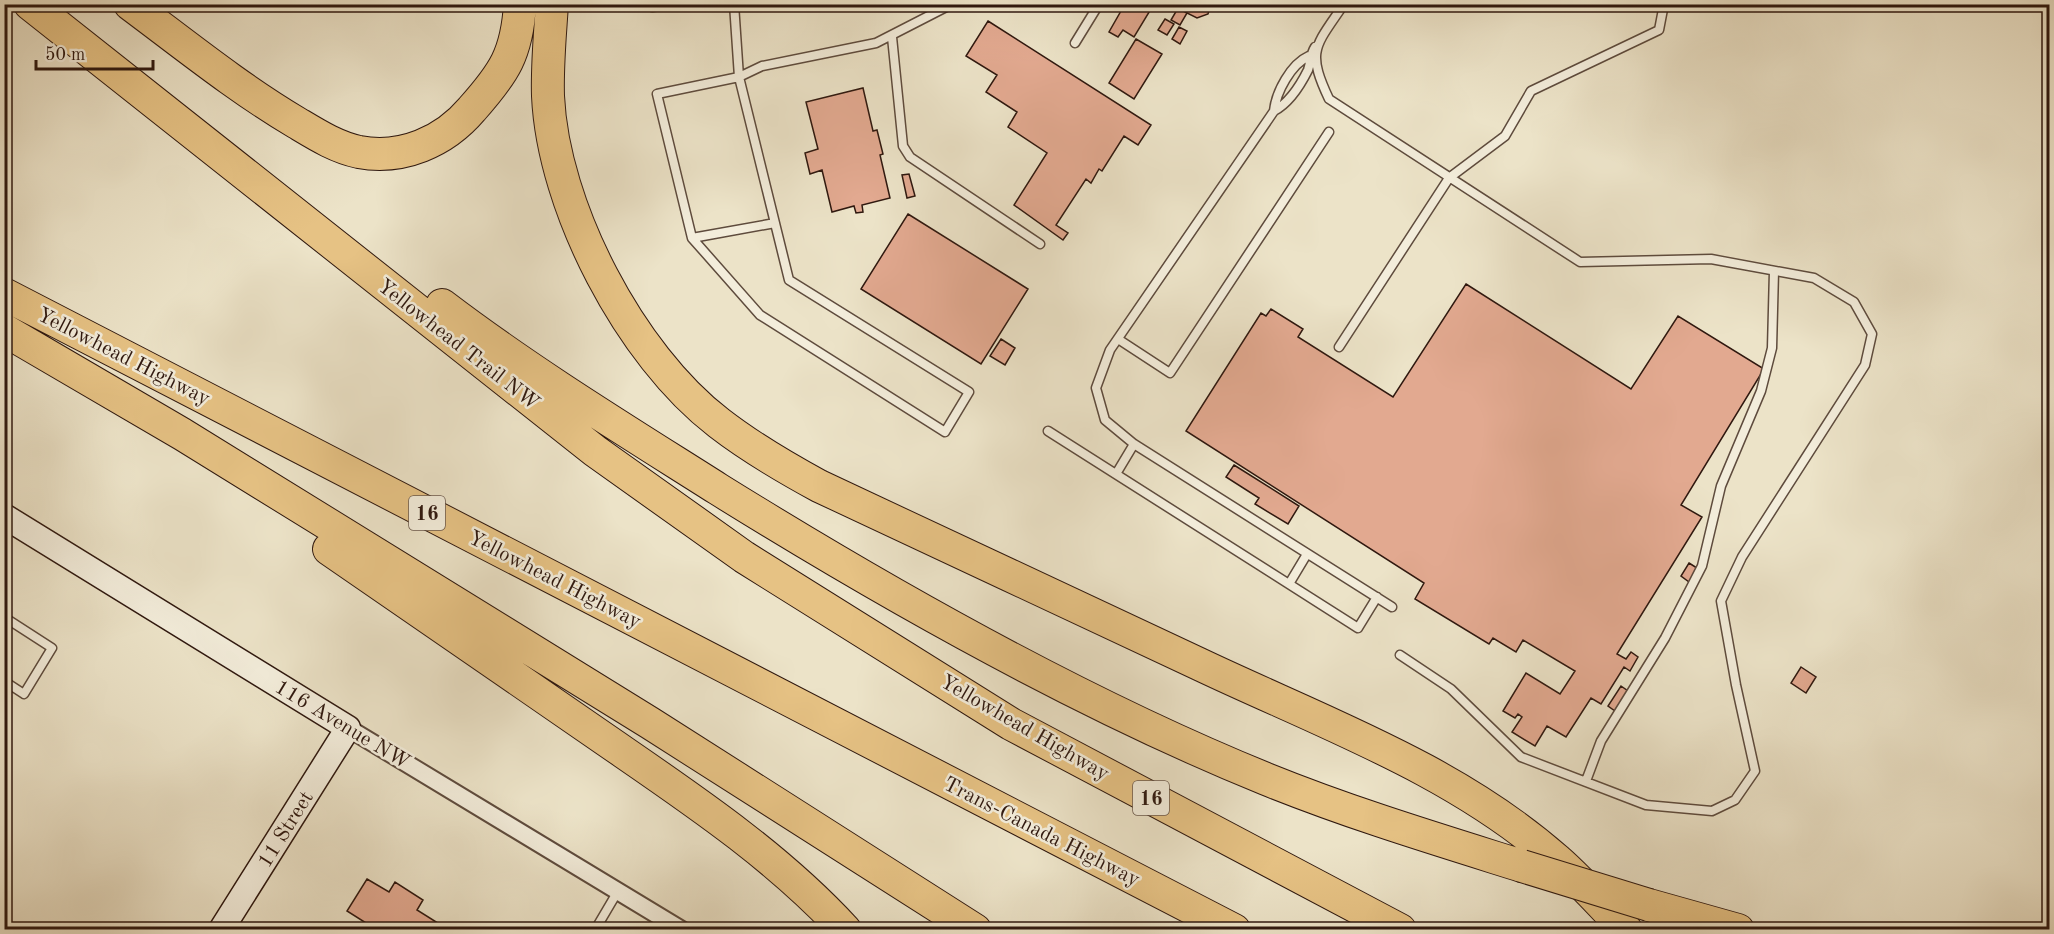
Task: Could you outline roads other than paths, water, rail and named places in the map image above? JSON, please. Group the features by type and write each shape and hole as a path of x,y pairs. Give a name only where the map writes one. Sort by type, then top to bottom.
{"highway":[{"name":"Yellowhead Trail NW","path":"30,4 595,451 744,556 906,657"},
{"path":"129,4 246,90 336,146 360,152 394,154 413,150 438,137 462,121 484,96 505,70 517,37 520,4"},
{"path":"552,4 548,97 554,145 563,182 579,224 591,253 637,336 669,376 717,422 764,455 819,486 1209,669 1361,737 1419,767 1483,806 1557,860 1626,930"},
{"path":"142,94 301,197 469,325 627,432 892,593 1117,711 1234,765 1374,819 1649,905 1738,930"},
{"name":"Yellowhead Highway","path":"4,294 850,732"},
{"path":"4,330 182,434 650,723 965,924"},
{"path":"182,434 261,502 666,782 742,838 791,876 845,930"},
{"name":"Yellowhead Highway","path":"906,657 1011,724 1400,930"},
{"name":"Trans-Canada Highway","path":"850,732 1234,930"},
{"path":"1649,905 1701,930"}],"street":[{"name":"116 Avenue NW","path":"4,516 682,930"},
{"name":"11 Street","path":"221,930 348,728"}],"lane":[{"path":"652,8 680,4"},
{"path":"734,4 739,77 789,280 969,392 945,432 760,315 692,238 657,94 739,77 762,66 876,44 952,4"},
{"path":"1075,43 1099,4"},
{"path":"1344,4 1309,56 1299,60 1275,98 1274,111 1110,350 1096,388 1105,420 1134,444 1392,607"},
{"path":"1339,347 1449,178 1505,136 1531,91 1659,30 1664,4"},
{"path":"892,37 903,146 910,157 1040,244"},
{"path":"1315,47 1316,71 1329,99 1580,262 1711,259 1814,278 1854,302 1872,334 1865,365 1742,557 1721,601 1755,771 1735,800 1712,811 1646,805 1521,757 1451,689 1400,655"},
{"path":"1118,339 1170,373 1329,132"},
{"path":"692,238 775,224"},
{"path":"1586,781 1601,741 1665,638 1702,566 1721,486 1761,391 1772,348 1774,271"},
{"path":"1048,431 1358,628 1377,597"},
{"path":"1116,474 1134,444"},
{"path":"1288,584 1307,554"},
{"path":"4,617 52,648 24,694 4,681"},
{"path":"595,930 618,891"}]}
